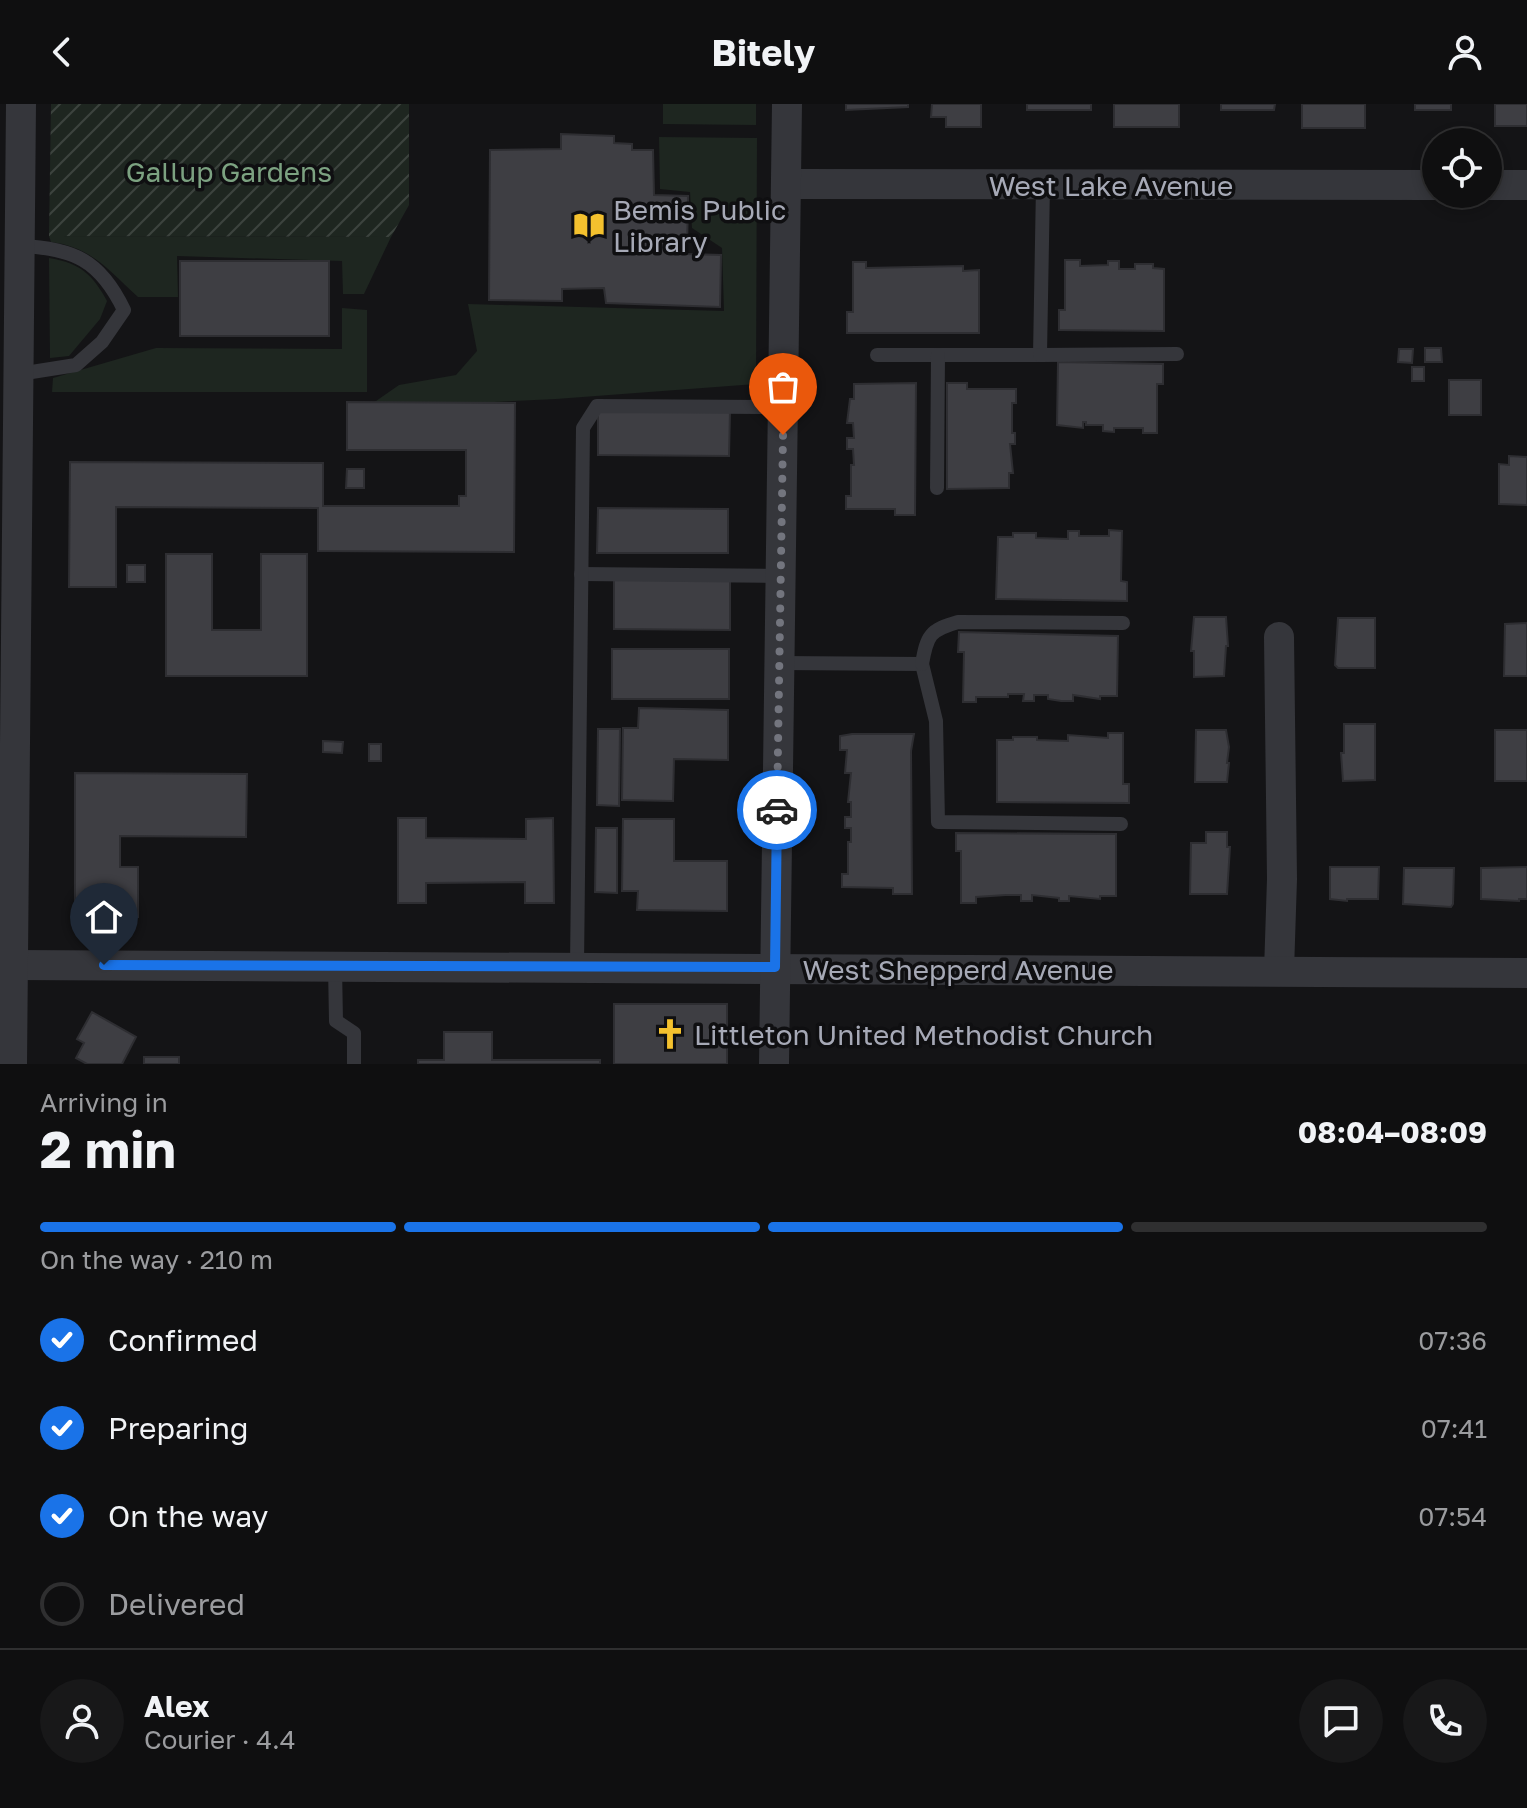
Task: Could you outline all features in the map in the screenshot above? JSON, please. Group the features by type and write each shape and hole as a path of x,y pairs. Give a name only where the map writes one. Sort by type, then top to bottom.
{"street":[{"path":"12,1064 20,246 10,184 21,104"},
{"path":"774,1064 787,104"},
{"name":"West Lake Avenue","path":"786,184 1422,185"},
{"path":"1502,185 1527,185"},
{"path":"1279,637 1282,879 1279,971"},
{"name":"West Shepperd Avenue","path":"13,965 1527,973"}],"lane":[{"path":"1040,355 1043,185"},
{"path":"19,374 76,365 102,342 124,310 111,284 87,261 48,247 20,246"},
{"path":"877,355 1177,354"},
{"path":"937,488 938,355"},
{"path":"577,966 583,428 597,406 783,407"},
{"path":"581,574 781,576"},
{"path":"1121,824 938,822 936,721 922,664 926,642 936,628 958,622 1123,623"},
{"path":"779,663 922,664"},
{"path":"335,966 336,1021 354,1033 354,1064"}],"green space":[{"name":"Gallup Gardens","path":"51,104 409,104 409,205 391,237 49,236"},
{"path":"663,104 756,104 756,125 663,124"},
{"path":"659,137 757,138 756,384 556,399 366,408 399,385 456,375 477,351 468,304 724,311 722,248 692,228 690,192 660,189"},
{"path":"49,236 391,237 364,294 343,294 342,261 177,256 178,297 138,297 89,255 51,242"},
{"path":"49,258 84,271 107,301 100,319 69,356 50,358"},
{"path":"342,308 367,310 367,392 52,392 53,378 156,348 342,349"}],"building":[{"path":"846,104 908,104 908,107 846,110"},
{"path":"932,104 981,104 981,127 946,127 946,117 931,117"},
{"path":"1027,104 1091,104 1091,110 1027,110"},
{"path":"1114,104 1179,104 1179,127 1114,127"},
{"path":"1221,104 1275,104 1274,110 1221,110"},
{"path":"1302,104 1365,104 1365,128 1302,128"},
{"path":"1415,104 1451,104 1451,110 1415,110"},
{"path":"1495,104 1527,104 1527,126 1495,126"},
{"name":"Bemis Public Library","path":"561,134 614,136 614,143 632,144 632,150 653,150 654,195 688,196 687,254 721,255 720,307 606,303 604,288 562,289 562,301 489,300 490,150 561,149"},
{"path":"1065,260 1080,260 1080,266 1108,265 1108,261 1119,261 1119,269 1135,269 1135,264 1153,264 1153,268 1164,269 1164,331 1059,330 1059,310 1065,310"},
{"path":"180,261 329,261 329,336 180,336"},
{"path":"853,262 866,262 866,268 963,266 963,271 979,270 979,333 847,333 847,312 853,312"},
{"path":"1425,348 1441,348 1442,362 1425,362"},
{"path":"1399,349 1413,349 1412,363 1398,362"},
{"path":"1058,362 1163,364 1163,384 1157,384 1157,433 1143,433 1143,428 1103,431 1103,425 1086,425 1086,422 1083,422 1083,428 1057,425"},
{"path":"1412,367 1424,367 1424,381 1412,381"},
{"path":"1449,380 1481,380 1481,415 1449,415"},
{"path":"916,383 915,515 895,515 895,509 846,509 846,496 851,496 851,465 854,465 853,449 847,449 847,438 854,438 853,423 847,423 850,399 854,399 854,384"},
{"path":"947,383 967,383 967,389 1016,389 1016,403 1012,403 1015,444 1010,444 1013,473 1009,473 1009,488 947,489"},
{"path":"347,402 515,403 514,552 318,551 318,508 116,507 116,587 69,587 70,462 323,463 323,506 459,506 459,496 466,496 466,450 347,450"},
{"path":"598,410 730,411 729,456 598,455"},
{"path":"1509,456 1527,457 1527,505 1499,504 1499,464 1509,465"},
{"path":"347,469 364,469 364,488 346,488"},
{"path":"598,508 728,509 728,553 597,553"},
{"path":"1109,530 1122,531 1121,581 1127,582 1127,601 996,599 998,537 1013,537 1013,533 1036,533 1036,538 1068,539 1068,531 1079,531 1079,536 1109,536"},
{"path":"166,554 212,554 212,630 261,630 261,554 307,554 307,676 166,676"},
{"path":"127,565 145,565 145,582 127,582"},
{"path":"614,580 730,580 730,630 614,629"},
{"path":"1194,617 1226,617 1228,646 1224,676 1194,677 1194,651 1191,651"},
{"path":"1338,618 1375,618 1375,668 1338,668 1335,665"},
{"path":"1527,623 1527,676 1504,676 1505,624"},
{"path":"959,632 1118,636 1117,696 1100,696 1100,699 1073,695 1073,701 1061,701 1048,699 1048,695 1034,695 1034,701 1023,701 1024,694 1008,694 1008,697 976,697 976,702 963,702 964,652 958,652"},
{"path":"612,649 729,649 729,699 612,699"},
{"path":"639,708 728,710 728,760 674,759 673,801 622,800 623,728 638,728"},
{"path":"1344,724 1375,724 1375,780 1343,781 1341,753 1344,753"},
{"path":"598,729 620,729 619,806 597,805"},
{"path":"1196,730 1226,730 1229,747 1227,782 1195,782"},
{"path":"1495,730 1527,730 1527,781 1495,781"},
{"path":"1108,733 1123,733 1123,784 1129,784 1129,803 997,802 997,740 1037,737 1037,740 1068,741 1068,735 1108,738"},
{"path":"914,734 911,751 912,894 893,894 893,888 842,887 842,874 848,874 848,842 851,842 851,828 845,828 845,817 851,817 851,802 848,802 851,773 845,773 847,750 840,750 840,736"},
{"path":"323,741 343,742 342,753 323,752"},
{"path":"369,744 381,744 381,761 369,761"},
{"path":"75,773 247,774 246,837 120,836 120,867 138,867 138,917 75,917"},
{"path":"398,818 426,818 426,838 526,839 526,819 553,818 554,903 525,903 525,882 426,883 426,903 398,903"},
{"path":"623,819 674,819 674,861 727,861 727,911 637,910 638,891 622,891"},
{"path":"596,828 617,828 617,893 595,892"},
{"path":"1206,832 1227,832 1227,847 1230,847 1227,894 1190,894 1191,843 1206,843"},
{"path":"956,833 1116,834 1116,896 1100,896 1100,899 1069,896 1069,901 1059,901 1059,898 1032,895 1032,901 1021,901 1021,895 1006,895 976,897 976,903 961,903 961,851 956,851"},
{"path":"1330,867 1379,867 1378,899 1330,899"},
{"path":"1527,867 1527,899 1481,899 1481,868"},
{"path":"1404,868 1454,868 1451,907 1403,904"},
{"name":"Littleton United Methodist Church","path":"614,1004 727,1004 727,1064 614,1064"},
{"path":"92,1012 136,1037 122,1064 87,1064 76,1058 84,1043 77,1039"},
{"path":"444,1032 492,1032 492,1060 600,1060 600,1064 418,1064 418,1060 444,1060"},
{"path":"144,1057 179,1057 179,1064 144,1064"}],"way so far":[{"path":"777,810 783,435"}],"place":[{"name":"Bemis Public Library","path":"589,225"},
{"name":"Littleton United Methodist Church","path":"670,1034"}],"route":[{"path":"104,965 775,967 777,810"}]}
